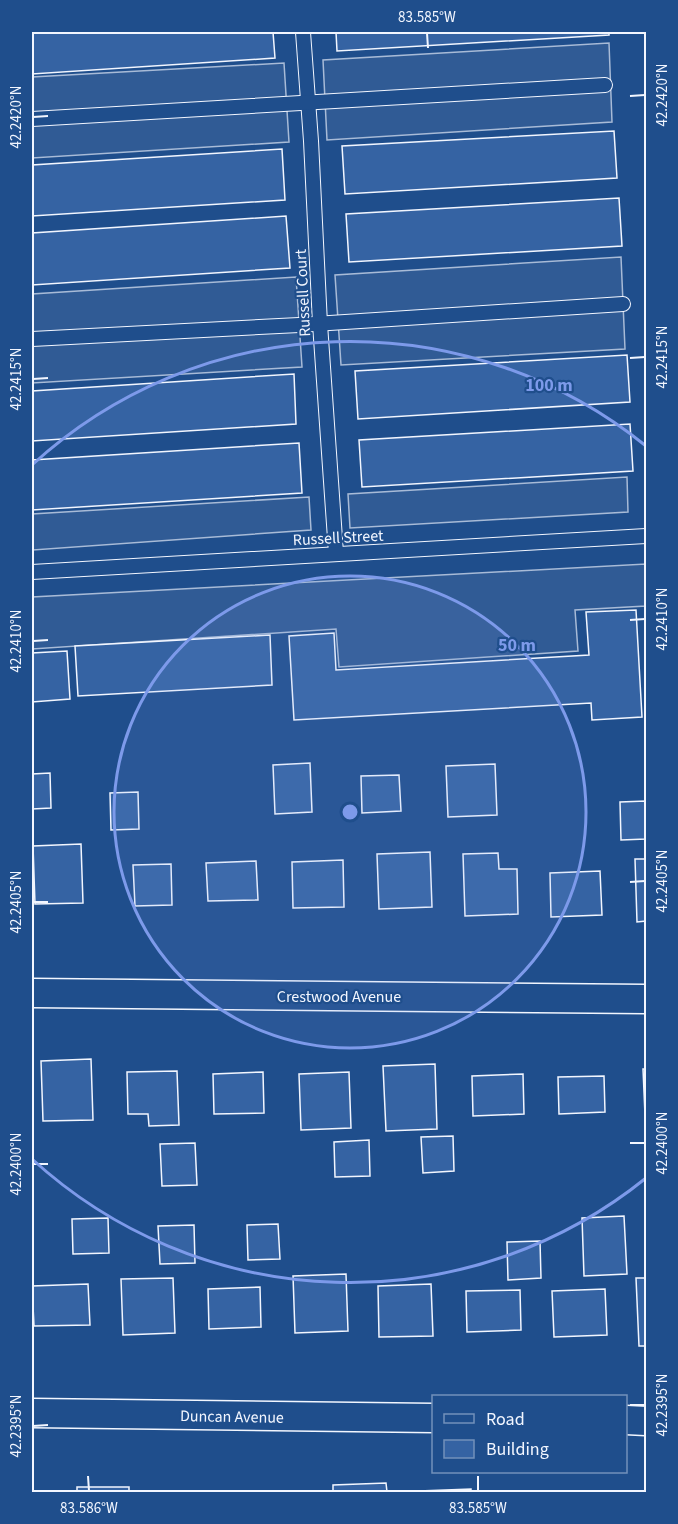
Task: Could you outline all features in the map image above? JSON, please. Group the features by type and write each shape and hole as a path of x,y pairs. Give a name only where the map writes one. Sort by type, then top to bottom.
{"street":[{"name":"Crestwood Avenue","path":"32,993 646,999"},
{"name":"Duncan Avenue","path":"32,1413 432,1418"},
{"path":"627,1420 646,1421"}],"lane":[{"name":"Russell Court","path":"303,32 336,554"},
{"path":"32,119 605,85"},
{"path":"32,339 320,324 623,304"},
{"name":"Russell Street","path":"32,572 646,536"}],"shaded area":[{"path":"609,43 612,122 327,140 323,60"},
{"path":"284,63 289,142 32,158 32,77"},
{"path":"621,257 625,349 341,365 335,275"},
{"path":"296,277 302,367 32,383 32,294"},
{"path":"627,477 628,512 350,528 348,494"},
{"path":"309,497 311,530 33,550 32,514"},
{"path":"646,564 646,606 575,610 578,651 339,667 336,629 32,649 32,597"}],"building":[{"path":"32,32 273,32 275,58 32,74"},
{"path":"336,32 609,32 609,35 337,51"},
{"path":"614,131 617,178 345,194 342,146"},
{"path":"282,149 285,200 32,216 32,165"},
{"path":"619,198 622,246 349,262 346,214"},
{"path":"286,216 290,268 32,285 32,233"},
{"path":"627,355 630,402 358,419 355,371"},
{"path":"294,374 296,424 32,441 32,391"},
{"path":"630,424 633,471 362,487 359,440"},
{"path":"299,443 302,493 32,510 32,460"},
{"path":"636,610 642,717 592,720 591,703 294,720 289,636 334,633 336,670 589,655 586,612"},
{"path":"270,635 272,685 78,696 75,646"},
{"path":"67,651 70,699 32,702 32,653"},
{"path":"310,763 312,812 275,814 273,765"},
{"path":"495,764 497,815 448,817 446,766"},
{"path":"50,773 51,808 32,809 32,774"},
{"path":"399,775 401,811 362,813 361,776"},
{"path":"138,792 139,829 111,830 110,793"},
{"path":"646,801 646,839 621,840 620,802"},
{"path":"81,844 83,903 35,904 33,846"},
{"path":"430,852 432,907 379,909 377,854"},
{"path":"498,853 499,869 517,869 518,914 465,916 463,854"},
{"path":"635,859 646,859 646,921 637,922"},
{"path":"343,860 344,907 293,908 292,862"},
{"path":"256,861 258,900 208,901 206,863"},
{"path":"171,864 172,905 135,906 133,865"},
{"path":"600,871 602,915 551,917 550,873"},
{"path":"91,1059 93,1120 43,1121 41,1061"},
{"path":"435,1064 437,1129 386,1131 383,1066"},
{"path":"643,1069 646,1069 645,1115"},
{"path":"177,1071 179,1125 149,1126 148,1114 128,1114 127,1072"},
{"path":"263,1072 264,1113 214,1114 213,1074"},
{"path":"349,1072 351,1128 301,1130 299,1074"},
{"path":"523,1074 524,1114 473,1116 472,1076"},
{"path":"604,1076 605,1112 559,1114 558,1077"},
{"path":"453,1136 454,1171 423,1173 421,1137"},
{"path":"369,1140 370,1176 335,1177 334,1142"},
{"path":"195,1143 197,1185 162,1186 160,1144"},
{"path":"624,1216 627,1274 584,1276 582,1218"},
{"path":"108,1218 109,1253 73,1254 72,1219"},
{"path":"278,1224 280,1259 248,1260 247,1225"},
{"path":"194,1225 195,1263 160,1264 158,1226"},
{"path":"540,1241 541,1278 508,1280 507,1242"},
{"path":"346,1274 348,1331 295,1333 293,1276"},
{"path":"173,1278 175,1333 123,1335 121,1279"},
{"path":"636,1278 646,1278 646,1346 639,1346"},
{"path":"88,1284 90,1325 34,1326 32,1286"},
{"path":"431,1284 433,1336 379,1337 378,1286"},
{"path":"260,1287 261,1327 209,1329 208,1289"},
{"path":"605,1289 607,1335 554,1337 552,1291"},
{"path":"520,1290 521,1330 467,1332 466,1291"},
{"path":"386,1483 387,1492 333,1492 333,1485"},
{"path":"77,1487 129,1487 129,1492 77,1492"},
{"path":"471,1489 471,1492 419,1492 419,1491"}]}
